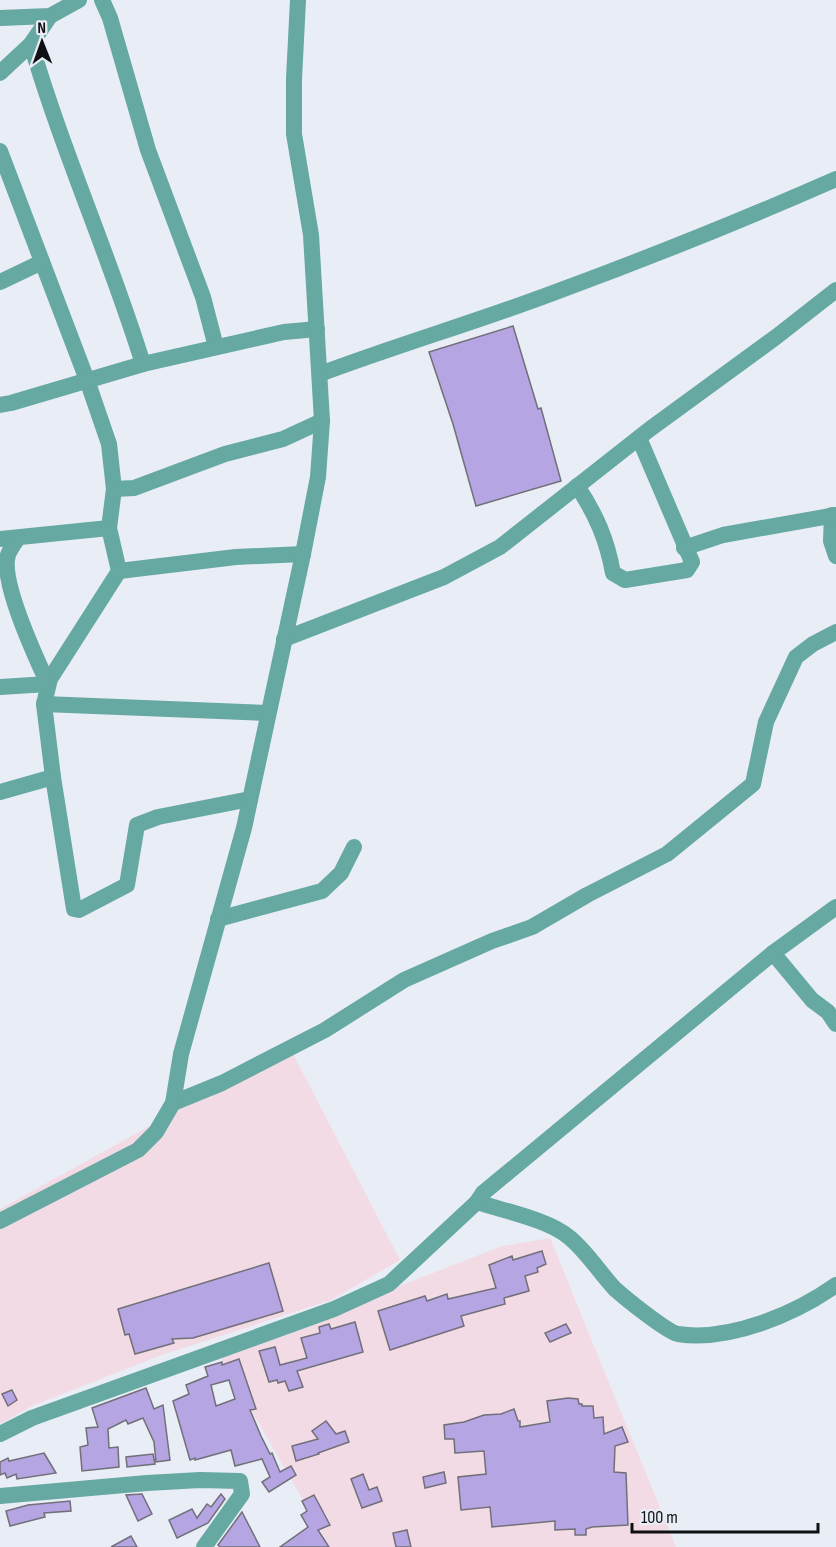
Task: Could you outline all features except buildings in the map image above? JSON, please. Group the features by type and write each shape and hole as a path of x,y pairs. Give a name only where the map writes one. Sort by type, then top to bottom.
{"street":[{"path":"0,18 50,16 79,0"},
{"path":"102,0 110,18 148,150 202,297 216,347"},
{"path":"0,1221 138,1150 156,1132 173,1103 181,1054 244,828 318,477 322,421 311,235 294,134 298,0"},
{"path":"0,73 31,44 50,16"},
{"path":"31,44 43,86 68,150 143,364"},
{"path":"0,151 109,444 114,489 109,528 119,571 48,684 44,704 71,900 76,910 127,885 138,825 158,817 250,799"},
{"path":"320,374 398,345 552,294 836,179"},
{"path":"0,282 42,262"},
{"path":"284,639 444,577 500,547 639,438 836,290"},
{"path":"0,405 143,364 284,332 317,329"},
{"path":"114,489 134,488 225,454 283,439 322,421"},
{"path":"577,486 591,506 602,530 613,573 625,580 687,570 692,562 684,548 639,438"},
{"path":"684,548 723,536 834,515 831,541 836,556"},
{"path":"0,539 109,528"},
{"path":"18,538 7,556 6,573 22,628 48,684"},
{"path":"119,571 224,558 303,554"},
{"path":"173,1103 222,1083 325,1030 404,980 492,941 532,927 587,895 667,854 753,784 766,722 796,657 813,644 836,632"},
{"path":"0,687 48,684"},
{"path":"44,704 268,713"},
{"path":"0,792 53,777"},
{"path":"218,920 322,891 341,873 354,847"},
{"path":"0,1434 32,1418 334,1309 389,1284 477,1202 483,1193 773,953 836,908"},
{"path":"773,953 812,1000 828,1012 836,1024"},
{"path":"477,1202 554,1226 570,1238 616,1290 676,1334 717,1334 752,1327 805,1304 836,1285"},
{"path":"0,1496 147,1483 200,1480 240,1481 242,1494 204,1547"}],"shaded area":[{"path":"290,1048 400,1260 331,1300 159,1356 32,1406 0,1424 0,1209"},
{"path":"550,1238 676,1547 330,1547 220,1356 502,1246"}]}
